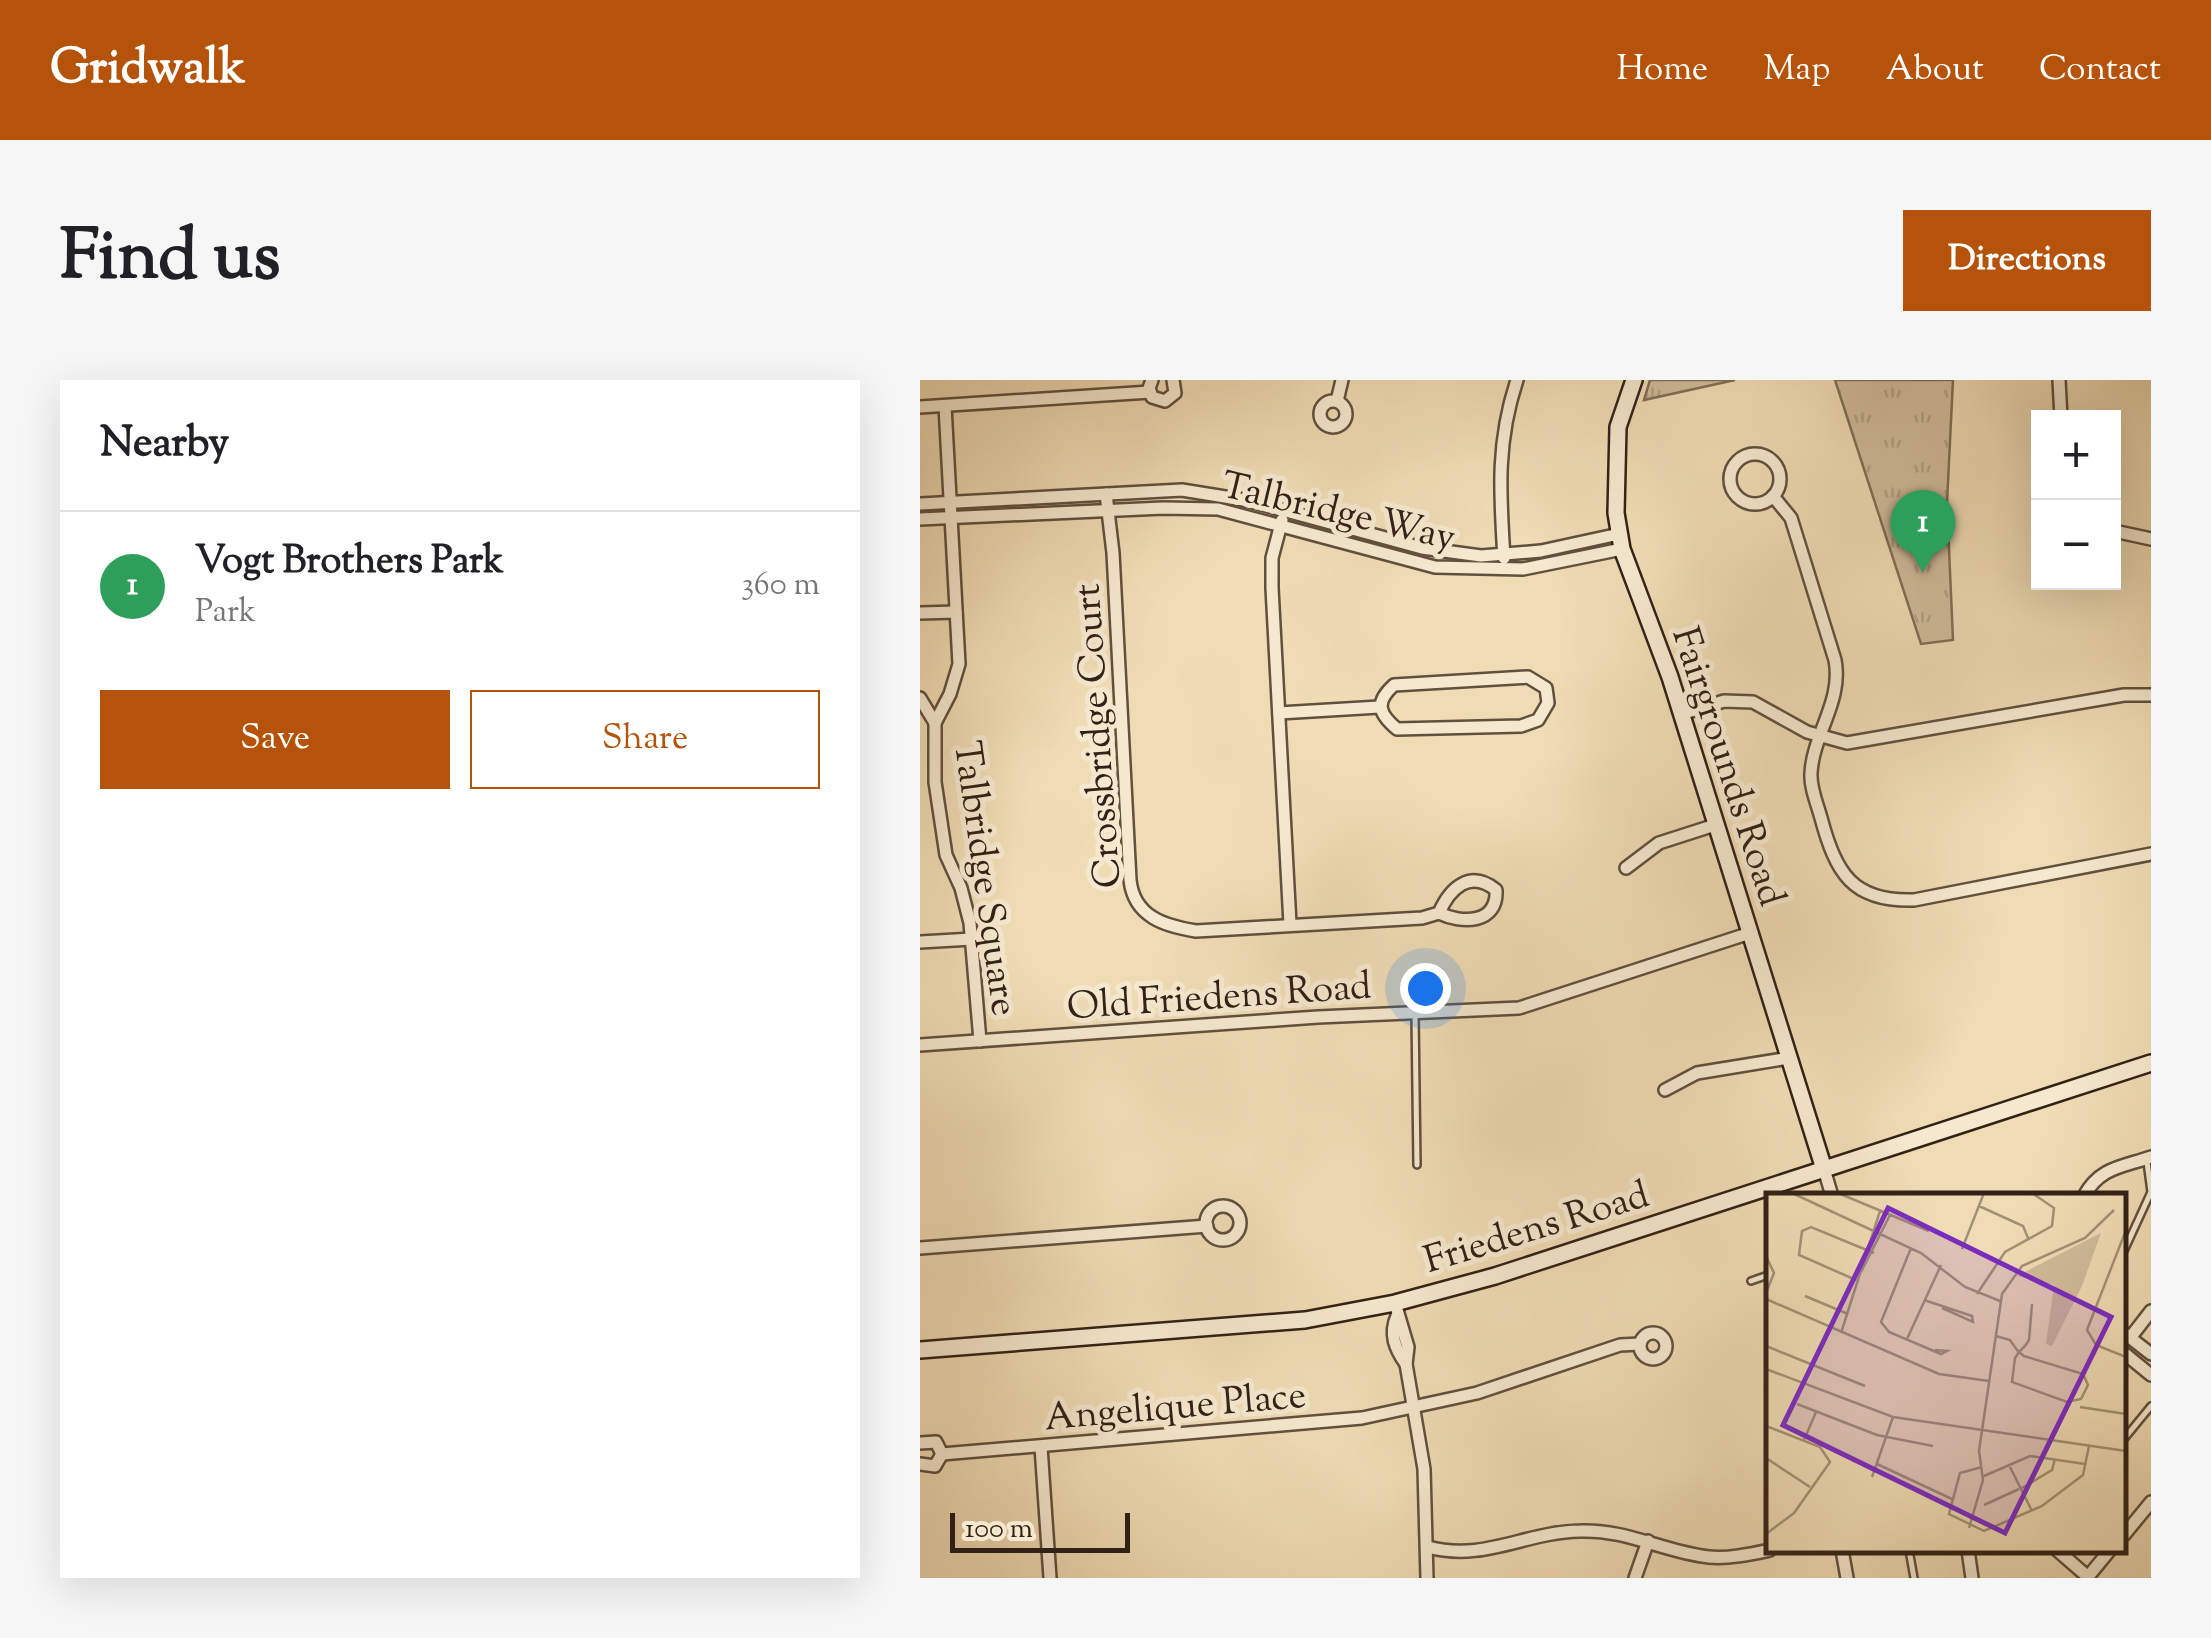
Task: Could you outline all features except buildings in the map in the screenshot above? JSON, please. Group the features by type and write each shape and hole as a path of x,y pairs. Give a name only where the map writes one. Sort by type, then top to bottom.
{"main road":[{"name":"Fairgrounds Road","path":"1634,380 1618,427 1616,513 1621,541 1681,714 1824,1169"},
{"name":"Friedens Road","path":"920,1350 1268,1324 1396,1310 2151,1063"}],"street":[{"path":"920,408 1151,386 1160,401 1169,400 1176,388 1174,380"},
{"path":"1337,400 1342,380"},
{"path":"1504,570 1498,499 1502,445 1517,380"},
{"path":"2059,380 2061,410"},
{"name":"Talbridge Square","path":"946,406 959,664 935,723 935,772 946,855 961,888 972,939 980,1041"},
{"path":"1752,453 1772,460 1780,480 1773,496 1757,504 1737,498 1729,479 1738,460 1752,453"},
{"name":"Talbridge Way","path":"920,504 1182,490 1218,494 1422,548 1481,556 1621,541"},
{"name":"Crossbridge Court","path":"1106,494 1131,892 1150,918 1168,927 1196,932 1422,918 1439,912 1462,920 1488,914 1494,908 1496,890 1478,882 1462,884 1452,889 1439,912"},
{"path":"1773,496 1786,508 1796,532 1836,660 1834,697 1811,774 1830,851 1846,877 1871,895 1914,900 2151,854"},
{"name":"Talbridge Way","path":"920,519 1218,509 1434,567 1504,570 1621,541"},
{"path":"1284,511 1272,558 1290,924"},
{"path":"2121,533 2151,539"},
{"path":"920,613 956,612"},
{"path":"1528,677 1546,688 1548,704 1538,720 1521,726 1397,729 1384,718 1379,707 1381,697 1394,684 1528,677"},
{"path":"1681,714 1724,700 1753,702 1820,738 1848,744 2124,695 2151,694"},
{"name":"Talbridge Square","path":"920,698 935,723"},
{"path":"1279,713 1379,707"},
{"path":"920,774 935,772"},
{"path":"1626,868 1659,843 1715,825"},
{"name":"Old Friedens Road","path":"920,1046 1518,1008 1750,933"},
{"path":"920,942 972,939"},
{"path":"1665,1090 1698,1073 1789,1058"},
{"path":"2086,1193 2102,1172 2148,1158"},
{"path":"1824,1169 1831,1193"},
{"path":"920,1248 1206,1226"},
{"path":"1396,1310 1392,1328 1396,1352 1406,1364 1424,1469 1427,1578"},
{"path":"2151,1311 2127,1335 2151,1354"},
{"name":"Angelique Place","path":"920,1464 935,1466 942,1454 1362,1418 1477,1392 1620,1346 1640,1344"},
{"path":"2126,1356 2151,1375"},
{"path":"920,1443 936,1442 942,1454"},
{"path":"1041,1447 1050,1578"},
{"path":"2126,1533 2151,1502"},
{"path":"1428,1547 1454,1554 1578,1530 1621,1533 1712,1558 1766,1551"},
{"path":"1635,1578 1648,1541"},
{"path":"1842,1553 1846,1578"},
{"path":"1968,1553 1972,1578"},
{"path":"2060,1553 2088,1578 2108,1553"}],"lane":[{"path":"1415,1014 1417,1165"},
{"path":"2126,1247 2151,1192 2148,1158"},
{"path":"1751,1281 1766,1277"},
{"path":"2126,1437 2151,1406"},
{"path":"1910,1553 1914,1578"}],"green space":[{"path":"1650,380 1735,380 1644,400"},
{"path":"1835,380 1953,380 1947,503 1953,640 1921,644"}],"place":[{"name":"Vogt Brothers Park","path":"1923,572"}]}
